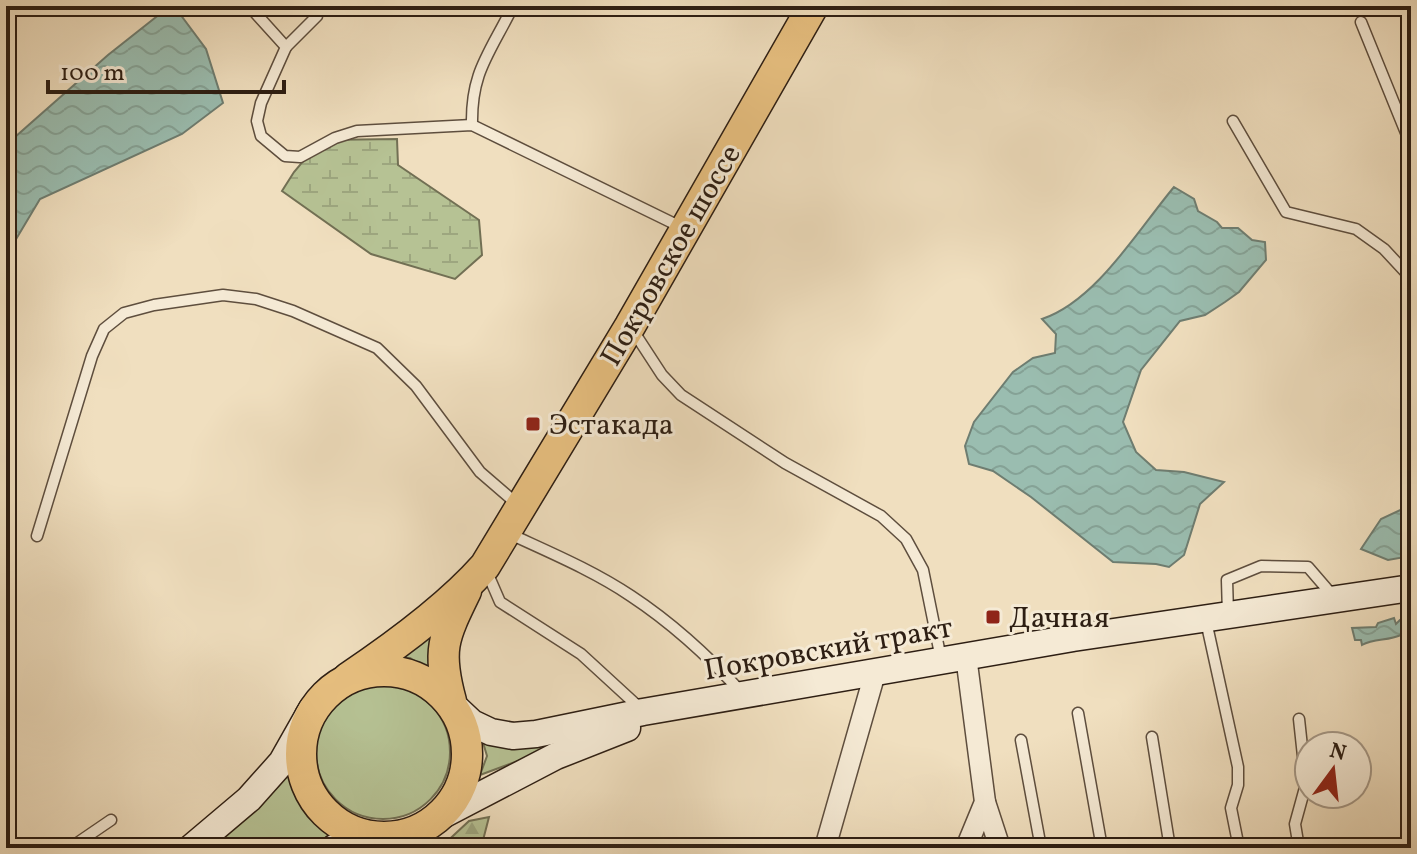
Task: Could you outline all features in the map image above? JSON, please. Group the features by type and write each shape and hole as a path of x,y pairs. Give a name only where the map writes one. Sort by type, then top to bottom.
{"main road":[{"name":"Покровское шоссе","path":"454,705 442,668 443,649 452,620 630,326 813,6"},
{"name":"Покровское шоссе","path":"348,678 379,658 478,574"},
{"name":"Покровский тракт","path":"682,706 954,658 1411,588"},
{"path":"191,848 249,799 282,762 312,709 328,691 348,678 375,671 404,673 427,681 472,723 491,732 513,736 682,706"},
{"path":"437,818 454,799 468,753 465,731 454,705"},
{"path":"334,848 399,840 556,756 682,706"},
{"path":"312,709 303,730 299,752 302,775 311,796 325,814 343,828 365,836 399,840"}],"street":[{"path":"954,658 985,802 1000,848"},
{"path":"825,848 875,673"},
{"path":"966,848 985,802"}],"lane":[{"path":"249,6 286,47"},
{"path":"318,6 317,16 286,47 261,103 257,121 261,136 285,156 300,157 335,138 357,131 472,125 686,230"},
{"path":"472,125 471,97 477,75 509,14 509,6"},
{"path":"1361,22 1411,145"},
{"path":"1233,121 1286,212 1356,229 1384,249 1411,278"},
{"path":"37,536 92,356 104,329 124,313 154,305 223,295 256,299 293,311 377,348 416,386 514,520 589,572 631,595 697,648 744,694"},
{"path":"630,326 662,375 681,395 785,463 881,516 906,539 923,570 954,658"},
{"path":"1239,848 1231,808 1238,785 1238,767 1217,617 1227,580 1261,566 1308,567 1337,601"},
{"path":"478,574 500,602 581,654 643,712"},
{"path":"1078,713 1102,848"},
{"path":"1299,719 1306,784 1295,824 1299,848"},
{"path":"1152,737 1170,848"},
{"path":"1021,740 1041,848"},
{"path":"70,848 111,820"}],"green space":[{"path":"397,139 398,165 479,220 482,255 455,279 371,254 282,191 321,140"},
{"path":"448,604 433,672 410,658 385,657"},
{"path":"383,685 409,690 431,704 445,726 450,752 445,778 431,800 409,814 383,819 357,814 335,800 321,778 316,752 321,726 335,704 357,690"},
{"path":"591,734 480,775 487,756 482,739"},
{"path":"289,752 299,790 345,836 279,848 198,848"},
{"path":"489,817 481,848 440,848 469,821"}],"water":[{"path":"174,6 206,49 223,103 182,134 40,199 6,256 6,145 108,55"},
{"path":"1174,187 1194,199 1198,211 1222,228 1238,228 1252,240 1265,242 1266,260 1239,292 1225,302 1205,315 1180,321 1141,370 1123,422 1136,452 1156,470 1184,472 1224,482 1200,504 1184,555 1169,567 1113,562 993,471 969,464 965,446 974,422 1013,372 1033,358 1055,353 1056,334 1042,319 1062,310 1098,281"},
{"path":"1411,505 1411,556 1388,560 1361,549 1381,519"},
{"path":"1411,617 1411,635 1407,638 1401,635 1362,645 1361,640 1355,640 1352,628 1376,627 1378,623 1394,618 1396,624"}],"place":[{"name":"Эстакада","path":"533,424"},
{"name":"Дачная","path":"993,617"}]}
